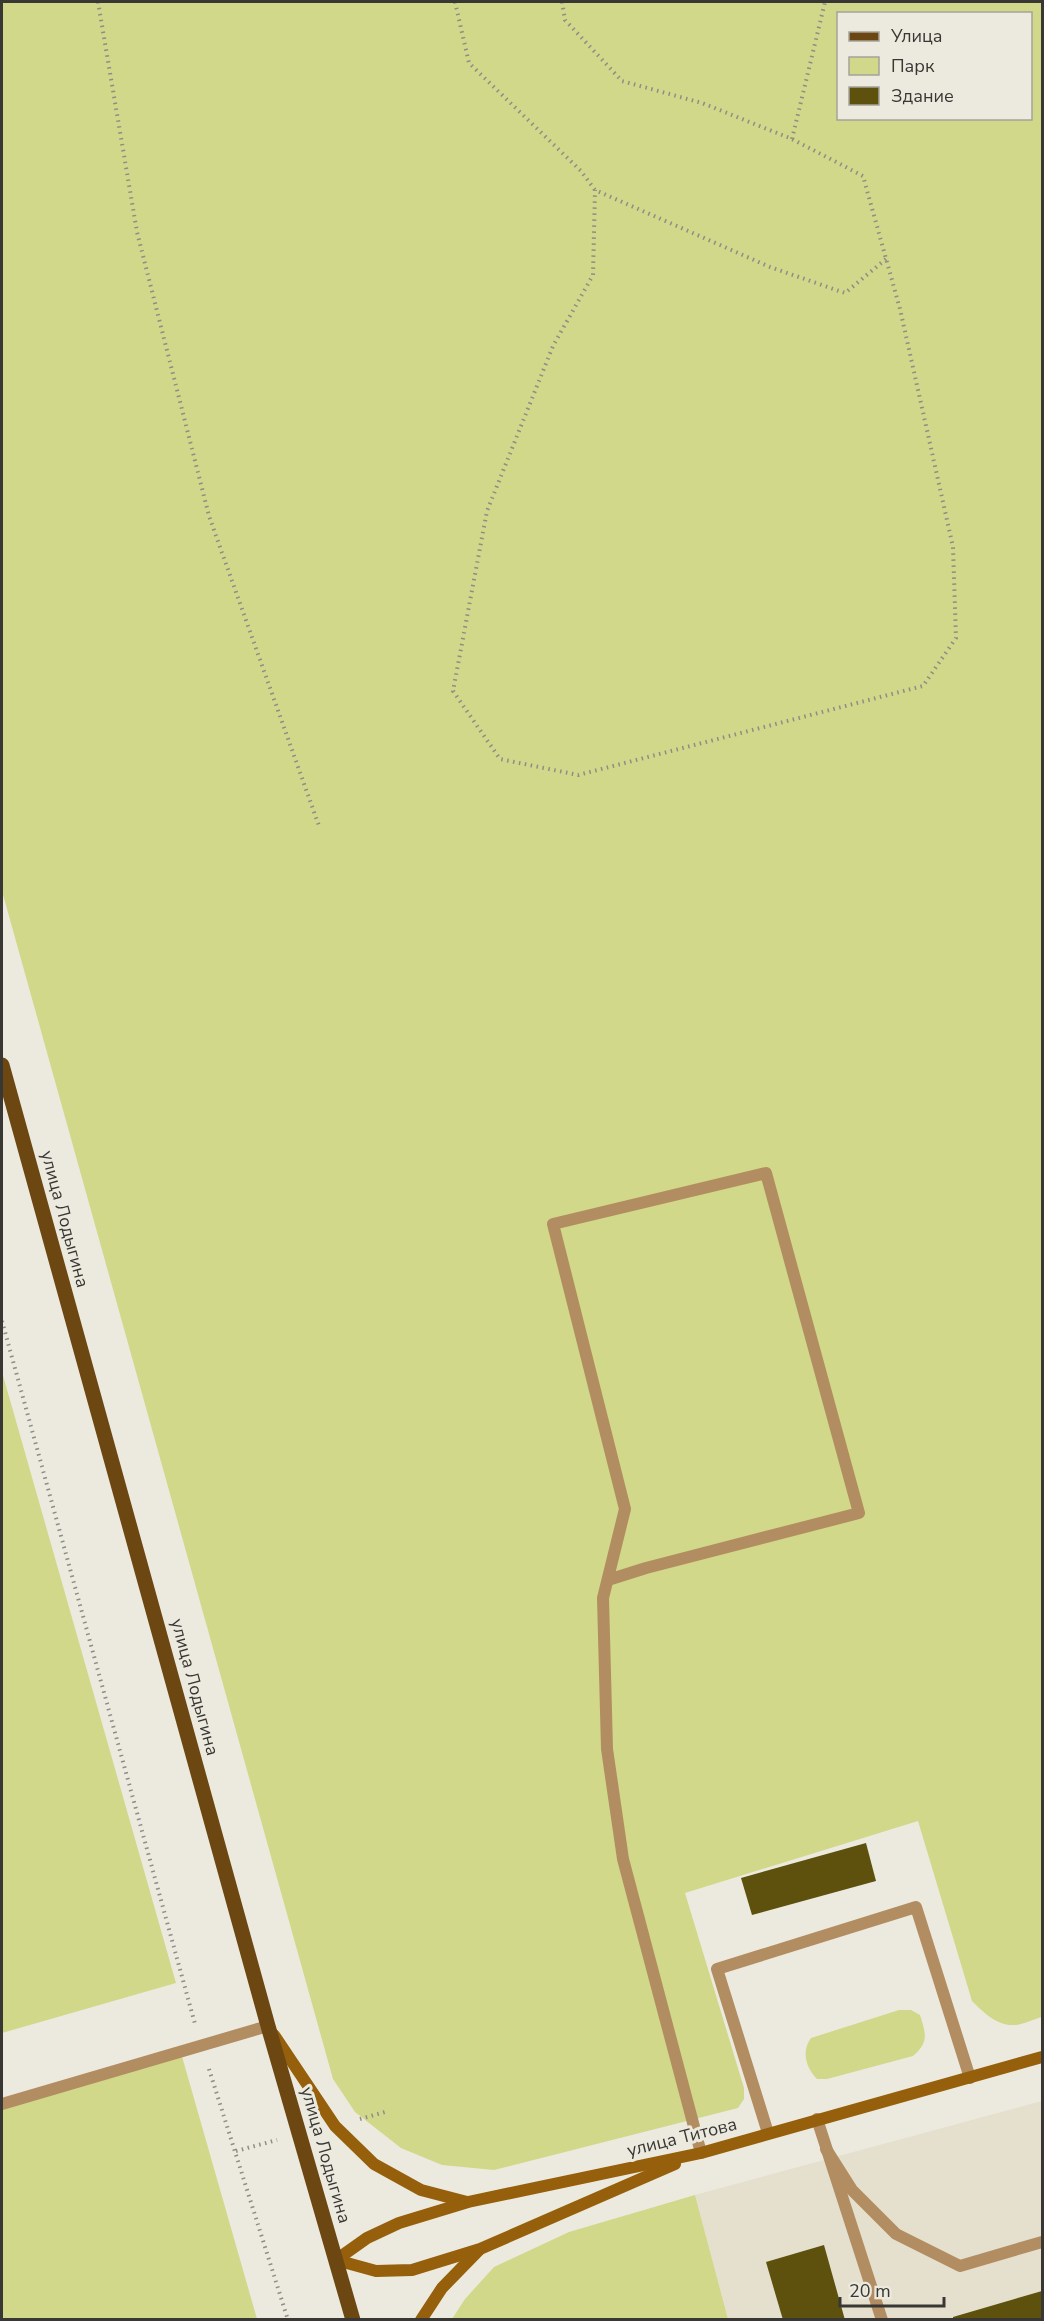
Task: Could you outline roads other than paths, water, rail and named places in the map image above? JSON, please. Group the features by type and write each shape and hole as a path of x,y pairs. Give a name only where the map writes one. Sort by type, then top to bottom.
{"main road":[{"name":"улица Лодыгина","path":"2,1065 268,2026 353,2319"},
{"path":"268,2026 335,2126 374,2164 421,2190 468,2202"},
{"name":"улица Титова","path":"336,2260 367,2238 399,2223 468,2202 701,2153 1042,2057"},
{"path":"336,2260 376,2271 412,2270 480,2249 701,2153"},
{"path":"420,2319 442,2288 480,2249"}],"lane":[{"path":"608,1580 859,1513 765,1173 553,1224 625,1509 603,1598 607,1749 623,1859 701,2153"},
{"path":"768,2133 717,1969 916,1907 970,2078"},
{"path":"2,2104 268,2026"},
{"path":"817,2119 882,2319"},
{"path":"826,2148 852,2190 896,2234 960,2266 1042,2242"}]}
